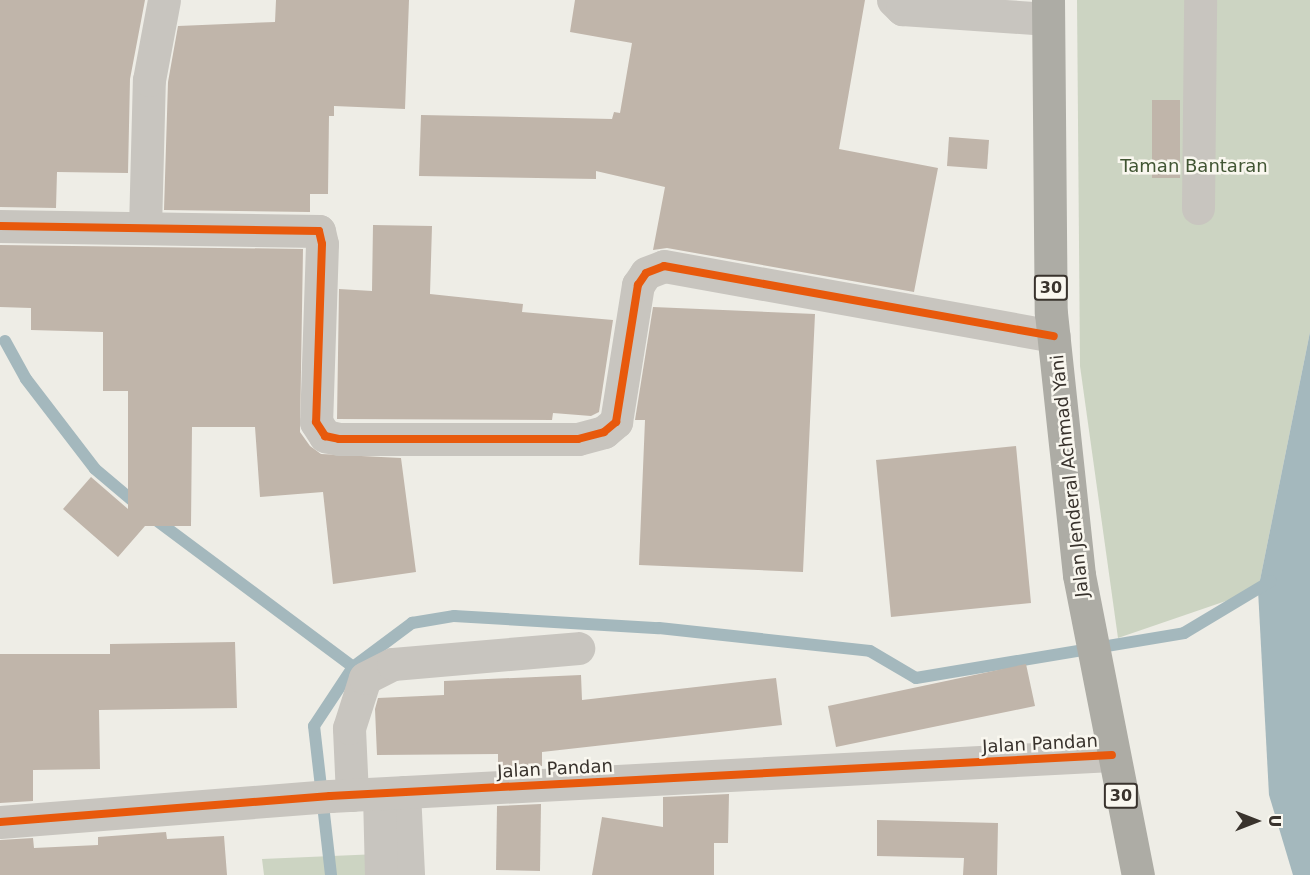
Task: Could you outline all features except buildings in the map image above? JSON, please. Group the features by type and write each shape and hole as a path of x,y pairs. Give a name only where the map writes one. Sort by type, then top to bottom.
{"highway":[{"name":"Jalan Jenderal Achmad Yani","path":"1048,9 1054,336 1079,575 1112,755 1138,875"}],"street":[{"path":"145,228 148,80 164,0"},
{"path":"893,0 902,9 1048,9"},
{"path":"1198,208 1200,0"},
{"path":"0,226 319,231 322,244 316,422 324,436 339,439 578,439 604,432 616,422 638,285 646,273 664,266 1054,336"},
{"path":"381,875 366,794 349,728 365,678 393,664 578,648"},
{"name":"Jalan Pandan","path":"0,822 366,794 1112,755"},
{"path":"366,794 408,875"}],"green space":[{"name":"Taman Bantaran","path":"1077,0 1310,0 1310,332 1258,590 1118,638 1080,366"},
{"path":"402,853 402,875 264,875 262,859"}],"shaded area":[{"path":"1310,332 1310,875 1293,875 1269,795 1258,590"}],"waterway":[{"path":"5,341 26,379 95,469 139,506"},
{"path":"152,517 353,667"},
{"path":"331,875 314,726 353,667 412,623 454,616 659,628 870,651 916,678 1184,633 1271,581"}],"cycle path":[{"path":"0,226 319,231 322,244 316,422 325,436 339,439 578,439 604,432 616,422 638,285 646,273 664,266 1054,336"},
{"path":"0,822 330,796 1112,755"}]}
